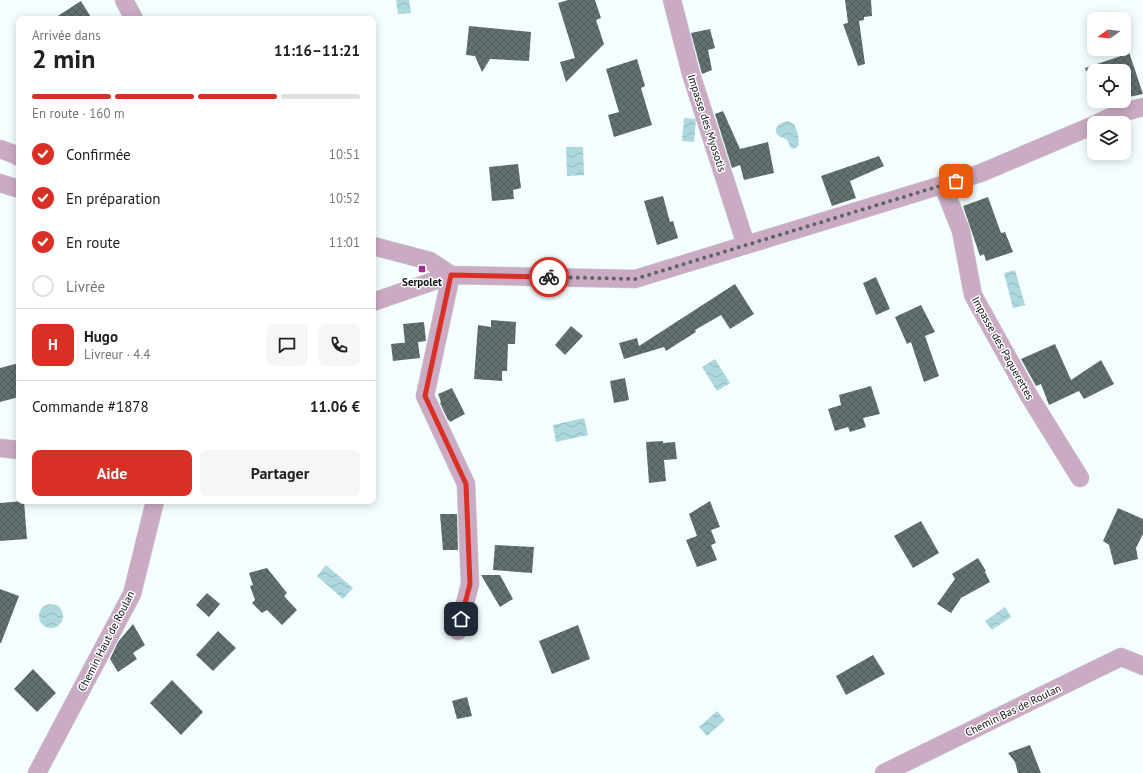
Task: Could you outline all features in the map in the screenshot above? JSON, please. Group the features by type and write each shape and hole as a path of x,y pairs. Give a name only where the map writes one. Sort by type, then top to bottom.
{"street":[{"path":"124,0 132,16"},
{"name":"Impasse des Myosotis","path":"672,0 691,74 746,245"},
{"path":"1113,116 1143,107"},
{"path":"376,301 451,275 635,279 981,173 1087,127"},
{"path":"0,149 16,155"},
{"path":"0,183 16,188"},
{"name":"Impasse des Paquerettes","path":"943,185 961,231 973,295 1028,394 1080,478"},
{"path":"376,247 430,261 451,275"},
{"path":"451,275 425,396 466,484 470,584 458,631"},
{"path":"0,448 16,450"},
{"name":"Chemin Haut de Roulan","path":"37,773 132,594 154,504"},
{"name":"Chemin Bas de Roulan","path":"884,773 1121,657 1143,666"}],"water":[{"path":"396,0 409,0 411,13 398,14"},
{"path":"684,118 696,119 694,142 682,141"},
{"path":"788,121 794,124 798,134 799,145 794,149 790,147 787,140 777,134 776,131 779,125"},
{"path":"566,147 583,147 584,175 567,176"},
{"path":"1015,270 1025,305 1013,308 1004,273"},
{"path":"715,359 730,383 717,391 702,367"},
{"path":"584,418 588,435 556,442 553,425"},
{"path":"326,565 353,588 343,599 317,576"},
{"path":"51,604 59,608 63,616 59,624 51,628 43,624 39,616 43,608"},
{"path":"1005,607 1011,617 992,630 985,621"},
{"path":"717,711 725,720 707,736 699,727"}],"building":[{"path":"568,0 595,0 601,18 596,20 604,44 566,82 560,62 575,58 558,3"},
{"path":"845,0 871,0 872,16 864,17 864,20 859,21 865,64 858,66 843,24 848,23"},
{"path":"81,1 90,16 58,16"},
{"path":"469,26 531,32 529,61 490,59 482,72 475,56 466,55"},
{"path":"710,29 715,48 708,50 712,70 702,74 691,33"},
{"path":"1121,56 1130,56 1143,94 1131,97 1131,64 1097,64"},
{"path":"637,59 645,86 641,88 652,125 614,137 608,115 619,112 606,69"},
{"path":"723,111 740,149 768,142 774,173 744,180 740,165 732,168 715,114"},
{"path":"879,156 884,166 850,181 856,198 832,206 821,176"},
{"path":"518,164 521,188 513,190 514,199 492,201 489,167"},
{"path":"663,196 670,222 673,221 678,238 657,245 644,201"},
{"path":"988,197 1001,233 1005,232 1013,252 986,261 984,254 980,256 963,206"},
{"path":"876,277 890,309 876,315 863,283"},
{"path":"735,284 754,314 730,329 721,315 695,330 696,332 666,351 664,347 624,359 619,343 637,338 639,346"},
{"path":"921,305 935,332 925,336 939,376 924,382 911,342 907,344 895,317"},
{"path":"491,320 516,322 515,344 508,344 507,371 502,371 502,381 474,379 478,325 491,327"},
{"path":"424,322 426,341 418,342 420,358 393,361 391,344 405,343 403,324"},
{"path":"571,326 583,336 565,355 555,345"},
{"path":"1055,344 1071,380 1101,360 1114,384 1084,399 1079,391 1049,405 1041,384 1036,386 1021,359"},
{"path":"16,364 16,398 0,402 0,368"},
{"path":"625,378 629,400 614,403 610,381"},
{"path":"871,386 880,414 863,418 866,427 850,432 848,427 835,431 828,409 841,405 839,395"},
{"path":"452,388 465,414 450,422 440,403 438,394"},
{"path":"663,441 663,443 675,442 677,459 664,460 666,481 649,483 646,442"},
{"path":"710,501 720,527 711,530 716,543 711,545 717,560 697,567 686,540 697,536 689,514"},
{"path":"16,502 16,504 24,504 27,539 0,541 0,503"},
{"path":"1118,508 1143,519 1143,534 1136,548 1138,559 1114,565 1109,545 1103,541"},
{"path":"440,514 457,514 458,550 443,550"},
{"path":"921,521 939,553 913,568 894,536"},
{"path":"495,545 534,547 532,573 493,570"},
{"path":"978,558 986,571 985,572 990,582 961,598 951,613 937,604 955,579 952,574"},
{"path":"267,568 287,593 284,596 297,610 282,625 267,610 262,613 252,603 255,600 250,586 253,585 249,573"},
{"path":"481,575 500,575 513,599 500,607"},
{"path":"0,589 19,596 1,643 0,643"},
{"path":"207,593 220,604 209,617 196,605"},
{"path":"133,624 145,645 133,653 137,659 118,672 110,659 118,642"},
{"path":"578,625 590,659 552,674 539,641"},
{"path":"218,631 236,648 213,671 196,655"},
{"path":"873,655 885,674 846,695 836,676"},
{"path":"33,669 56,693 37,712 14,689"},
{"path":"172,680 203,712 181,735 150,703"},
{"path":"467,697 472,716 457,719 452,701"},
{"path":"1030,745 1041,773 1018,773 1015,762 1008,753"}],"way so far":[{"path":"549,277 635,279 956,181"}],"place":[{"name":"Serpolet","path":"422,269"}],"route":[{"path":"461,619 470,584 466,484 425,396 451,275 549,277"}]}
